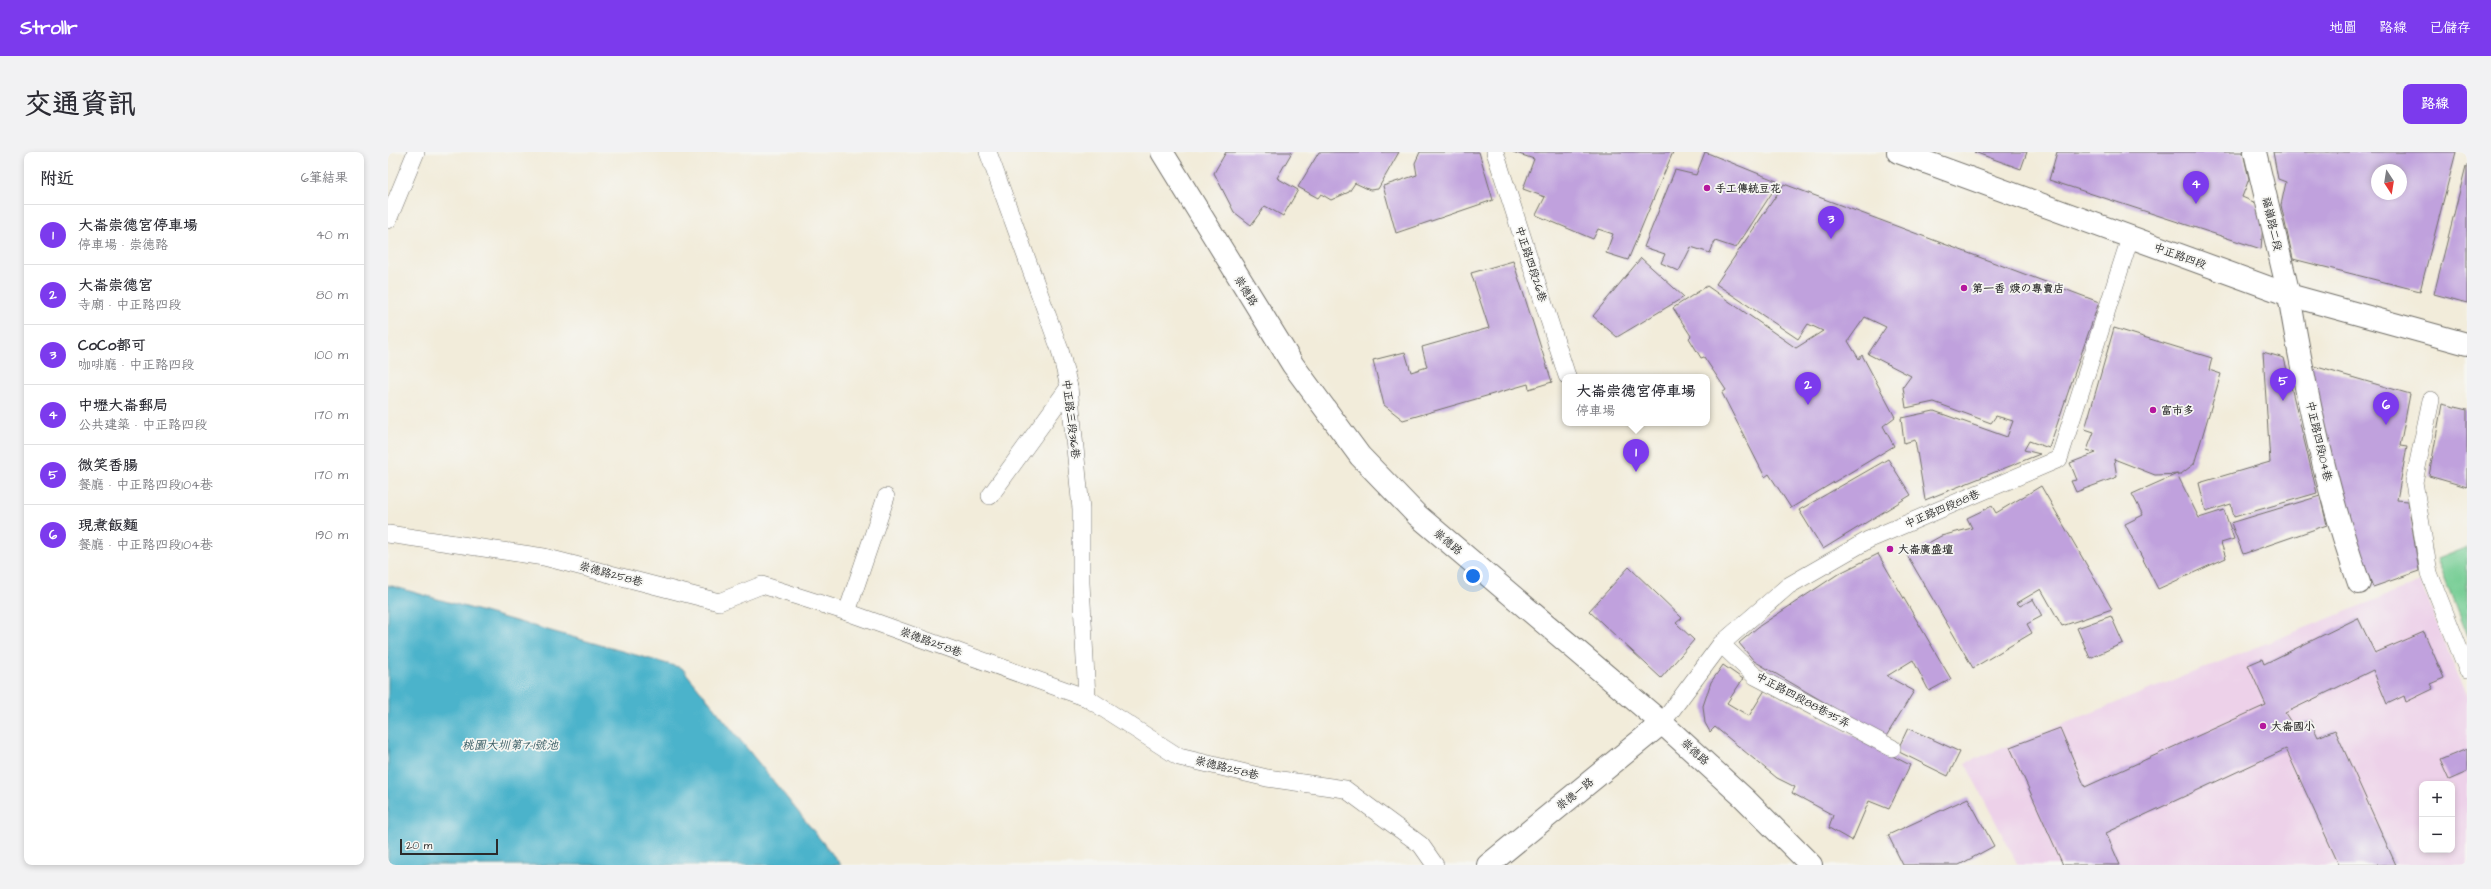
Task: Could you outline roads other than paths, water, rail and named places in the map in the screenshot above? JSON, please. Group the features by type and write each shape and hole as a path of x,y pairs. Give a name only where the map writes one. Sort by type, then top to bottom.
{"street":[{"name":"崇德路","path":"1162,152 1293,365 1360,456 1417,515 1662,722 1744,798 1811,865"},
{"name":"中正路四段","path":"1898,152 2289,295 2467,344"},
{"name":"福嶺路二段","path":"2255,152 2289,295"},
{"name":"中正路四段104巷","path":"2289,295 2299,356 2338,521 2359,583"},
{"name":"崇德一路","path":"1488,865 1662,722"}],"lane":[{"path":"388,220 416,152"},
{"name":"中正路三段316巷","path":"988,152 1060,350 1069,387 1081,509 1081,583 1087,698"},
{"name":"中正路四段26巷","path":"1495,152 1566,374"},
{"name":"中正路四段88巷","path":"1662,722 1721,644 1788,586 1868,540 2060,459 2130,238"},
{"path":"990,496 1069,387"},
{"path":"2430,400 2414,482 2429,574 2467,669"},
{"path":"848,612 886,497"},
{"name":"崇德路258巷","path":"388,534 544,556 719,602 762,585 848,612 1087,698 1179,757 1267,778 1345,789 1421,845 1435,865"},
{"name":"中正路四段88巷35弄","path":"1721,644 1755,676 1892,748"}],"water":[{"name":"桃園大圳第7-1號池","path":"388,585 682,668 841,865 388,865"}],"place":[{"name":"手工傳統豆花","path":"1707,188"},
{"name":"中壢大崙郵局","path":"2196,204"},
{"name":"CoCo都可","path":"1831,239"},
{"name":"第一香 焿の專賣店","path":"1964,288"},
{"name":"微笑香腸","path":"2283,401"},
{"name":"大崙崇德宮","path":"1808,405"},
{"name":"富市多","path":"2153,410"},
{"name":"現煮飯麵","path":"2386,425"},
{"name":"大崙崇德宮停車場","path":"1636,472"},
{"name":"大崙廣盛壇","path":"1890,549"},
{"name":"大崙國小","path":"2263,726"}]}
